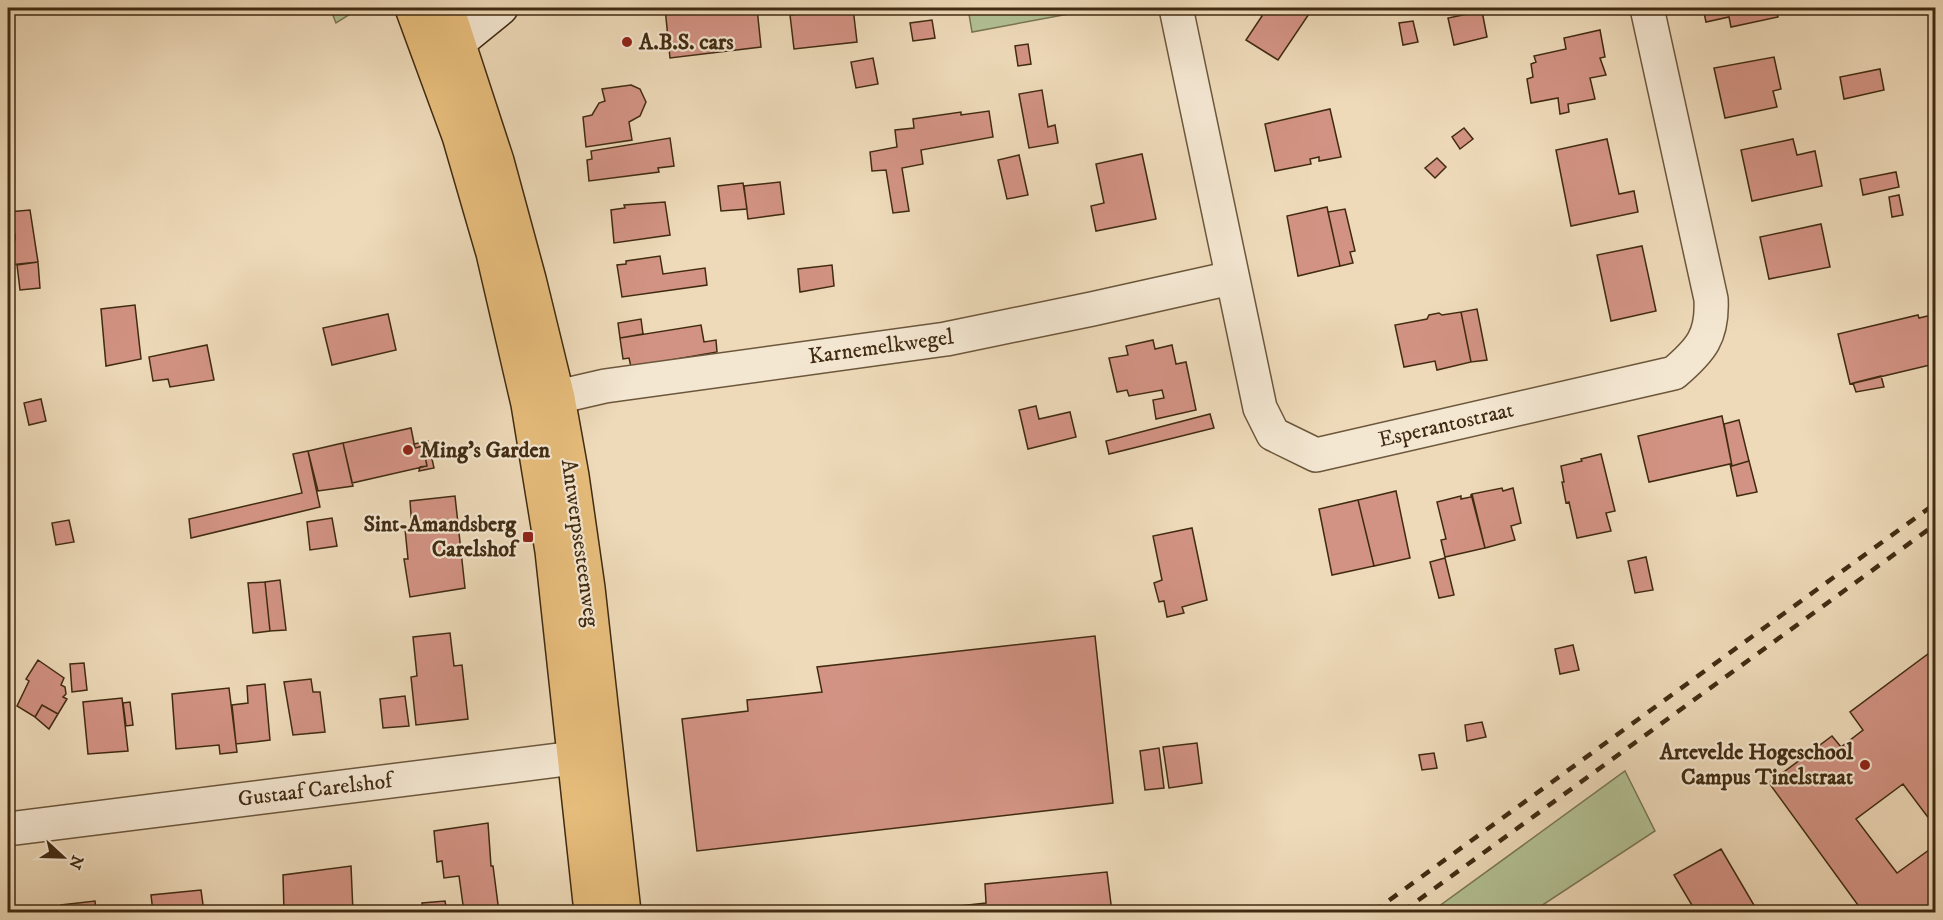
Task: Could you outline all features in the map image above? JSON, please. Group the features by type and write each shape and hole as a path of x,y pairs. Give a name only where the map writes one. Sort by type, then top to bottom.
{"main road":[{"name":"Antwerpsesteenweg","path":"412,8 443,47 459,136 490,243 543,401 572,476 588,588 624,912"},
{"path":"443,47 447,8"},
{"name":"Antwerpsesteenweg","path":"543,401 552,551 591,912"}],"street":[{"path":"443,47 501,8"},
{"name":"Esperantostraat","path":"1176,8 1260,408 1273,434 1316,455 1674,373 1699,350 1708,335 1712,316 1711,299 1647,8"},
{"name":"Karnemelkwegel","path":"543,401 605,386 946,339 1232,278"},
{"path":"574,758 610,791"},
{"name":"Gustaaf Carelshof","path":"8,829 574,758"}],"green space":[{"path":"330,8 360,8 336,23"},
{"path":"968,8 1101,8 972,32"},
{"path":"1625,771 1655,831 1532,912 1431,912"}],"building":[{"path":"665,8 757,8 761,47 670,58"},
{"path":"853,8 857,42 794,49 790,15"},
{"path":"1260,8 1313,8 1278,60 1246,40 1262,16"},
{"path":"1703,8 1776,8 1778,17 1731,27 1729,17 1706,22"},
{"path":"1482,11 1487,37 1454,45 1448,18"},
{"path":"932,20 935,38 913,41 910,23"},
{"path":"1413,21 1418,42 1403,45 1399,23"},
{"path":"1600,30 1605,57 1600,58 1606,75 1590,78 1595,99 1568,104 1569,112 1560,114 1558,98 1531,103 1527,79 1533,77 1531,64 1536,62 1534,56 1566,49 1564,38"},
{"path":"1028,44 1031,64 1018,66 1015,46"},
{"path":"1774,57 1781,89 1773,91 1777,107 1725,118 1714,68"},
{"path":"873,58 878,84 856,88 851,62"},
{"path":"1880,69 1884,90 1844,99 1840,77"},
{"path":"631,85 640,89 646,102 640,116 629,122 632,140 586,147 583,117 592,115 599,103 605,101 602,89"},
{"path":"1042,90 1048,127 1055,125 1058,143 1029,148 1019,94"},
{"path":"1330,109 1341,157 1319,161 1319,157 1310,159 1311,164 1275,171 1265,124"},
{"path":"989,111 993,137 921,150 923,164 902,168 909,211 893,213 886,170 872,171 870,152 897,147 895,130 914,128 913,119 961,112 961,115"},
{"path":"1464,128 1473,139 1460,149 1452,137"},
{"path":"670,138 674,166 658,168 659,172 589,181 587,160 592,159 591,151"},
{"path":"1607,139 1619,194 1634,191 1638,212 1571,226 1556,150"},
{"path":"1793,139 1797,155 1815,151 1822,186 1752,201 1741,150"},
{"path":"1142,154 1156,219 1096,231 1091,206 1104,203 1096,164"},
{"path":"1019,155 1028,195 1007,199 998,160"},
{"path":"1437,158 1446,167 1435,178 1425,168"},
{"path":"1896,172 1899,187 1863,195 1860,179"},
{"path":"780,182 784,214 748,219 744,186"},
{"path":"743,183 747,209 721,211 718,186"},
{"path":"1899,195 1903,215 1892,217 1889,197"},
{"path":"665,202 670,235 614,243 611,210 625,208 624,205"},
{"path":"1327,207 1340,266 1298,276 1287,216"},
{"path":"1345,209 1355,251 1350,252 1353,263 1340,266 1328,212"},
{"path":"30,210 38,262 9,265 8,240 15,240 15,234 8,235 8,212"},
{"path":"1821,224 1830,267 1769,279 1760,237"},
{"path":"1642,246 1656,311 1611,321 1597,255"},
{"path":"660,256 663,274 705,268 707,285 622,297 617,265 626,264 626,261"},
{"path":"38,262 40,288 20,290 17,265"},
{"path":"832,265 834,286 800,292 798,269"},
{"path":"135,305 141,359 106,366 101,309"},
{"path":"1477,309 1487,360 1471,362 1461,312"},
{"path":"1461,312 1471,362 1437,370 1435,361 1404,367 1395,325 1427,319 1429,315 1439,313 1442,315"},
{"path":"388,314 396,350 332,365 323,328"},
{"path":"1936,314 1936,361 1929,363 1930,365 1850,384 1838,334 1918,315 1919,318"},
{"path":"641,319 643,334 620,338 618,323"},
{"path":"701,325 704,342 716,340 717,352 631,367 629,358 623,359 620,338"},
{"path":"1153,340 1155,349 1172,345 1176,364 1186,362 1196,410 1156,419 1153,400 1164,398 1162,390 1129,396 1127,390 1117,392 1109,358 1128,355 1126,346"},
{"path":"207,345 214,380 170,387 168,379 153,381 149,357"},
{"path":"1881,376 1884,387 1856,392 1853,383"},
{"path":"41,399 46,421 29,425 24,403"},
{"path":"1036,406 1039,419 1070,412 1076,437 1028,449 1019,410"},
{"path":"1210,414 1214,428 1109,454 1106,441"},
{"path":"1722,416 1732,466 1749,461 1757,492 1737,496 1730,464 1649,482 1638,436"},
{"path":"1739,420 1749,461 1732,466 1724,424"},
{"path":"411,428 415,448 423,446 427,466 352,483 343,443"},
{"path":"428,441 434,468 419,471 420,467 427,466 423,446 415,448 414,444"},
{"path":"343,443 353,486 318,491 308,451"},
{"path":"308,451 320,507 191,538 189,519 302,493 293,454"},
{"path":"1601,454 1615,511 1606,513 1611,531 1577,538 1569,502 1566,503 1561,466"},
{"path":"1502,488 1503,491 1513,488 1521,523 1511,526 1515,540 1485,548 1472,494"},
{"path":"1396,491 1410,558 1374,566 1358,500"},
{"path":"1471,494 1485,548 1445,557 1441,540 1446,539 1437,502 1461,496 1461,499 1471,497"},
{"path":"455,496 465,588 410,597 404,559 408,559 405,529 412,528 410,501"},
{"path":"1358,500 1374,566 1332,575 1319,509"},
{"path":"332,518 337,546 310,550 307,522"},
{"path":"69,520 74,542 56,545 52,523"},
{"path":"1192,528 1207,600 1182,607 1184,613 1167,617 1164,601 1159,602 1154,583 1162,580 1153,536"},
{"path":"1646,557 1653,590 1635,593 1628,561"},
{"path":"1445,558 1454,595 1439,598 1430,562"},
{"path":"280,580 286,630 270,631 265,582"},
{"path":"265,582 270,631 253,633 248,583"},
{"path":"450,633 454,666 462,665 468,719 416,725 411,677 417,676 413,637"},
{"path":"1095,636 1113,803 697,851 682,719 748,711 747,700 822,692 817,667"},
{"path":"1573,645 1579,670 1560,674 1555,649"},
{"name":"Artevelde Hogeschool Campus Tinelstraat","path":"1936,648 1936,828 1903,784 1856,819 1897,873 1936,845 1936,912 1863,912 1769,783 1832,736 1841,747 1863,730 1850,712"},
{"path":"38,660 64,678 61,685 65,687 66,694 63,697 67,699 58,714 42,705 35,717 17,706 29,681 26,679"},
{"path":"84,663 87,690 72,692 70,664"},
{"path":"311,679 313,692 320,692 325,732 293,735 284,682"},
{"path":"265,684 270,740 236,744 232,705 248,703 247,686"},
{"path":"229,688 237,752 220,754 219,745 176,749 172,694"},
{"path":"405,696 409,726 383,728 380,699"},
{"path":"122,698 128,751 88,754 83,702"},
{"path":"130,702 133,725 126,726 123,703"},
{"path":"42,705 58,714 49,729 35,717"},
{"path":"1482,722 1486,737 1467,741 1465,725"},
{"path":"1197,743 1202,783 1169,788 1163,747"},
{"path":"1159,748 1164,788 1145,790 1140,751"},
{"path":"1434,753 1437,768 1422,770 1419,755"},
{"path":"488,823 491,866 493,866 499,912 464,912 459,876 444,878 442,861 437,862 434,831"},
{"name":"Artevelde Hogeschool Campus Tinelstraat","path":"1721,849 1758,912 1696,912 1674,875"},
{"path":"351,866 353,912 284,912 283,875"},
{"path":"1107,872 1112,912 904,912 986,903 985,884"},
{"path":"201,890 204,912 153,912 151,895"},
{"path":"95,901 96,912 62,912 61,905"},
{"path":"445,901 447,912 423,912 422,903"}],"railway":[{"path":"1373,912 1936,503"},
{"path":"1402,912 1936,524"}],"place":[{"name":"A.B.S. cars","path":"627,42"},
{"name":"Ming's Garden","path":"408,450"},
{"name":"Sint-Amandsberg Carelshof","path":"528,537"},
{"name":"Artevelde Hogeschool Campus Tinelstraat","path":"1865,765"}]}
